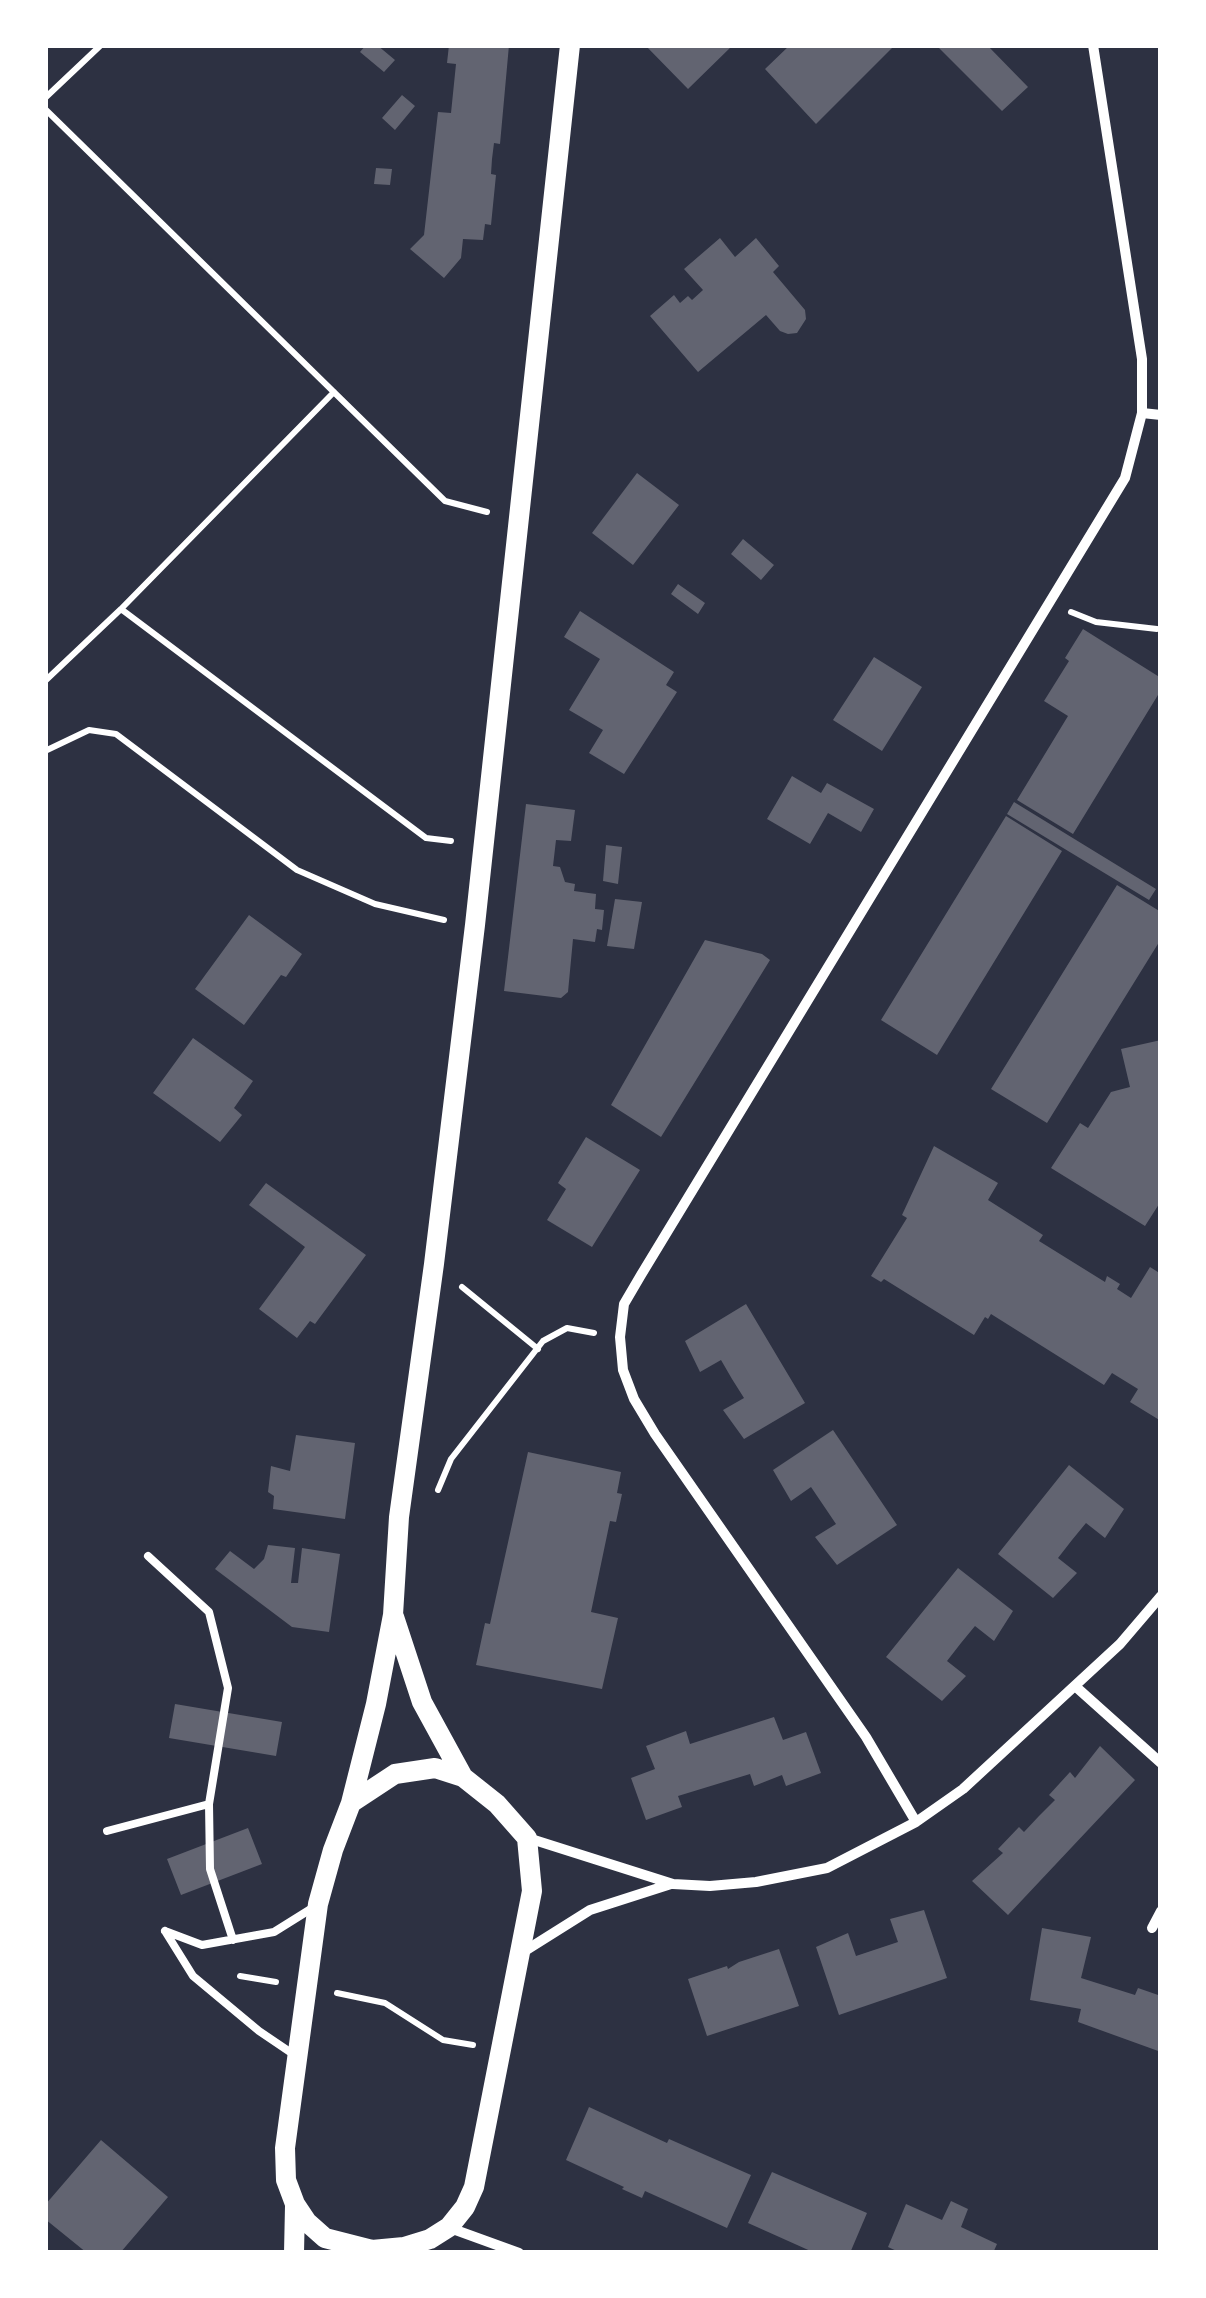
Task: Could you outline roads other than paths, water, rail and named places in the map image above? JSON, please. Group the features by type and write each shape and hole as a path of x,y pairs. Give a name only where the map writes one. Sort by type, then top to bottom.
{"main road":[{"path":"351,1803 395,1774 434,1768 463,1777 497,1804 527,1838 532,1890 474,2186 449,2228 401,2250 372,2250 325,2238 295,2204 286,2180 285,2148 318,1904 351,1803 393,1616 399,1516 475,924 570,45"},
{"path":"393,1616 422,1702 463,1777"},
{"path":"294,2253 295,2204"}],"street":[{"path":"916,1822 866,1737 654,1434 623,1370 620,1336 624,1304 641,1275 1126,478 1142,413 1142,359 1093,45"},
{"path":"1142,413 1161,415"},
{"path":"527,1838 673,1884 756,1882 827,1868 916,1822 964,1790 1120,1644 1161,1596"},
{"path":"1075,1686 1161,1763"},
{"path":"519,1954 590,1910 673,1884"},
{"path":"1152,1928 1161,1911"},
{"path":"449,2228 519,2253"}],"lane":[{"path":"148,1556 209,1612 228,1688 209,1804 210,1869 232,1940"},
{"path":"106,1831 209,1804"},
{"path":"299,2058 192,1976 164,1931 202,1945 232,1940 274,1932 318,1904"}]}
